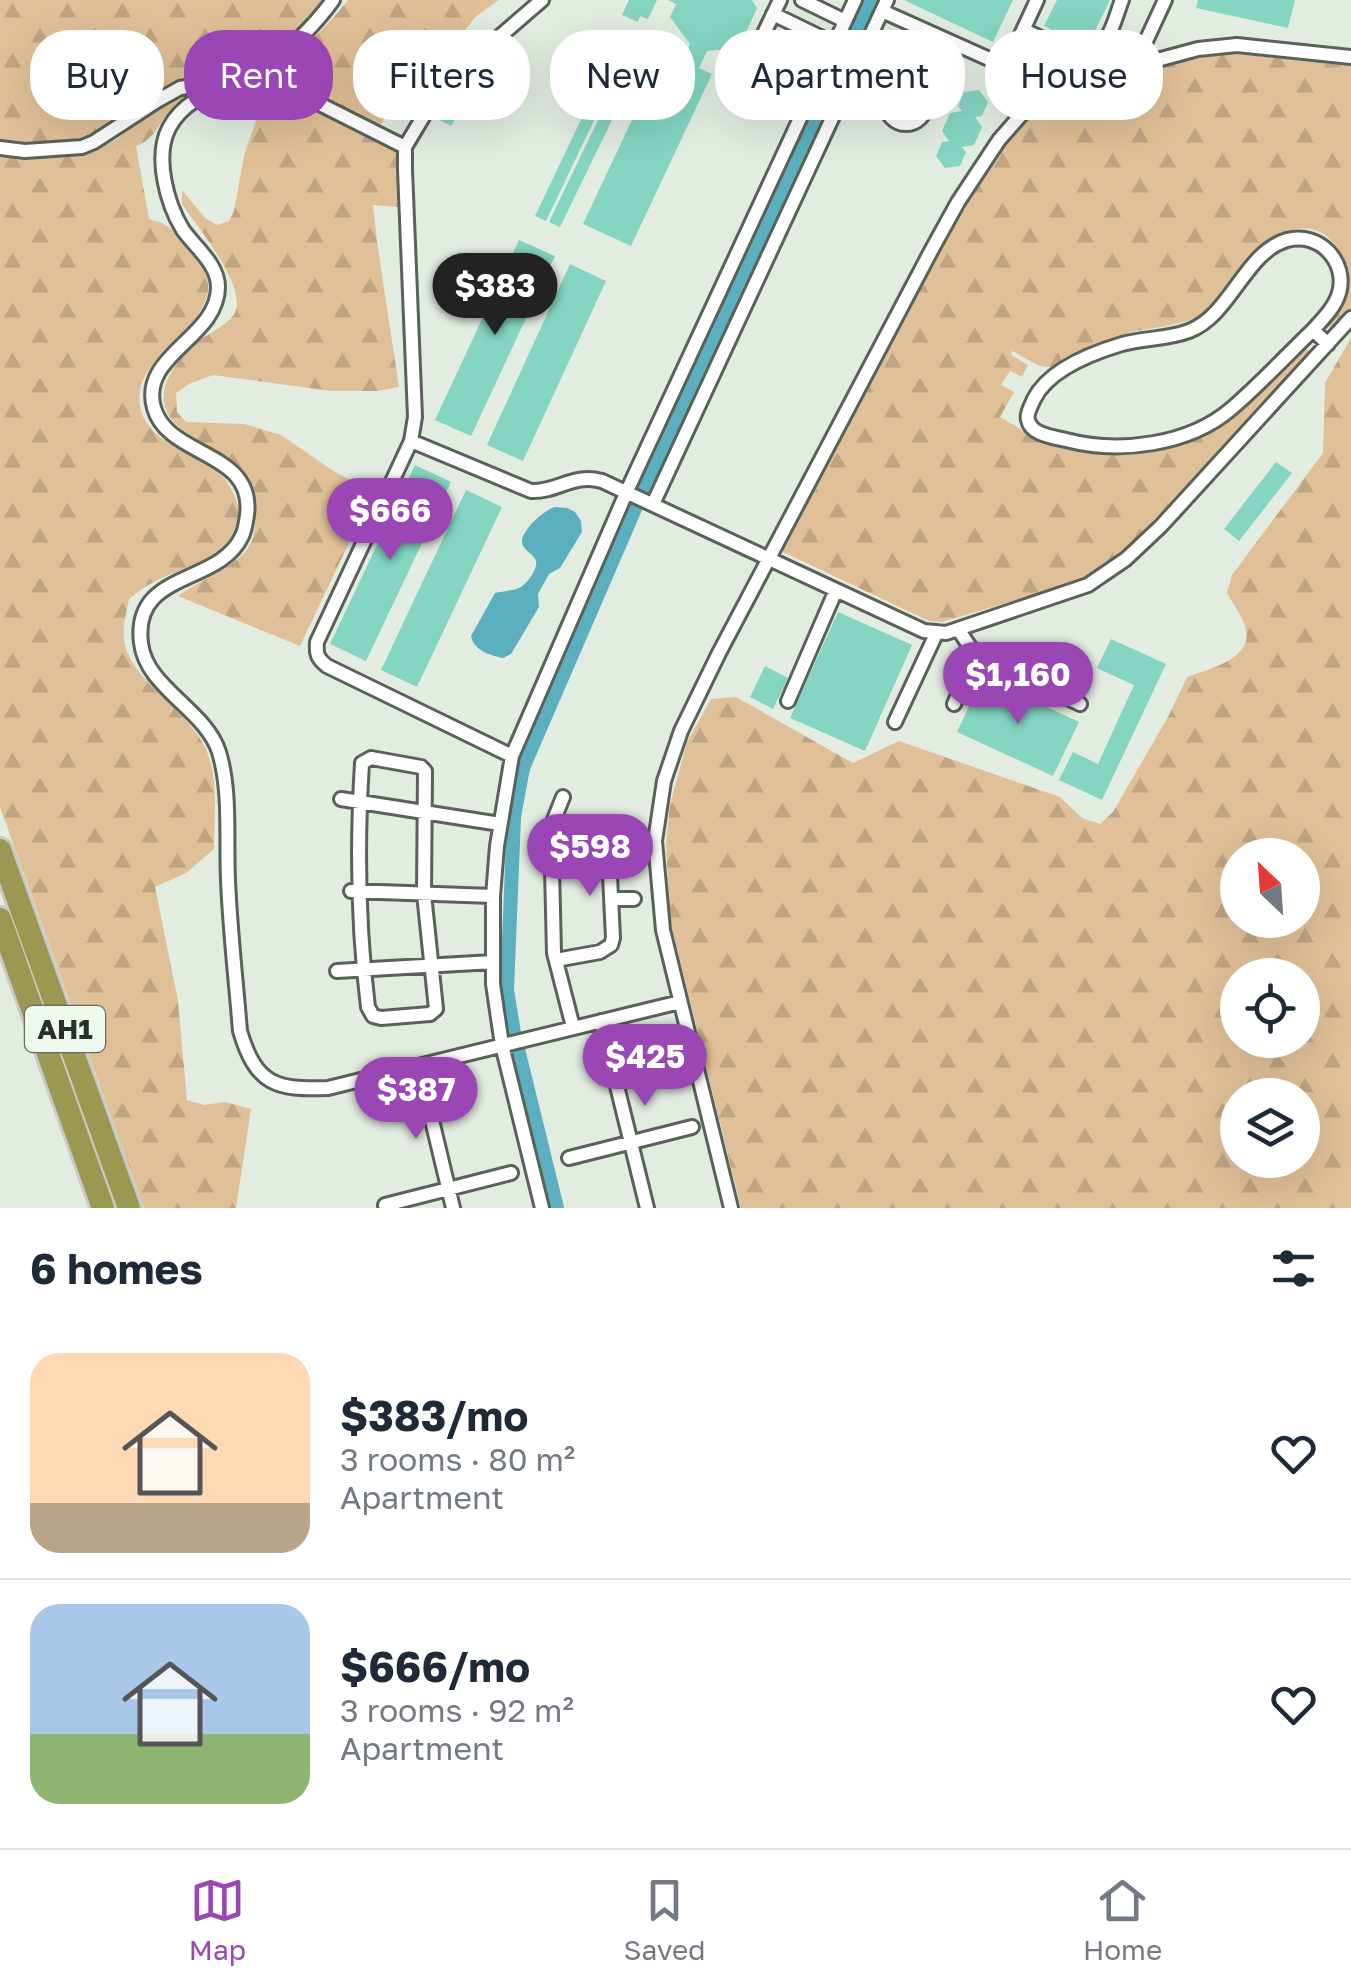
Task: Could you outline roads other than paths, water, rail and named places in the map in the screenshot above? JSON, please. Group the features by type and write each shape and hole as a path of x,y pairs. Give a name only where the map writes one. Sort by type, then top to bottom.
{"highway":[{"name":"AH1","path":"0,850 129,1208"},
{"name":"AH1","path":"0,919 103,1208"}],"street":[{"path":"307,30 334,0"},
{"path":"512,756 326,666 316,653 317,642 411,441 415,418 406,147 441,86 542,0"},
{"path":"766,30 780,0"},
{"path":"802,0 845,21"},
{"path":"841,30 855,0"},
{"path":"1024,30 1037,0"},
{"path":"1110,30 1122,0"},
{"path":"1151,30 1165,0"},
{"path":"868,30 885,6 927,30"},
{"path":"773,14 806,30"},
{"path":"1163,59 1198,49 1237,45 1351,57"},
{"path":"0,148 82,147 184,87"},
{"path":"184,110 168,129 163,168 172,206 186,234 213,268 218,287 211,313 158,371 152,403 166,429 226,466 240,480 248,510 244,533 224,560 176,581 150,602 141,621 141,644 156,676 211,734 222,763 240,1031 249,1056 266,1078 289,1088 328,1088 680,1002"},
{"path":"333,110 406,147"},
{"path":"640,497 799,120"},
{"path":"542,1208 492,984 500,824 512,756 640,497 816,120"},
{"path":"894,120 903,124 918,120"},
{"path":"731,1208 663,930 655,841 664,780 680,731 958,202 1016,120"},
{"path":"1312,239 1333,257 1341,275 1339,294 1313,330 1230,410 1178,436 1142,446 1112,448 1041,434 1028,420 1041,387 1086,357 1123,344 1172,336 1202,324 1268,250 1283,241 1312,239"},
{"path":"411,441 531,491 541,492 589,478 640,497 924,631 946,633 1088,585 1126,558 1161,526 1351,318"},
{"path":"1313,330 1328,344"},
{"path":"788,702 836,590"},
{"path":"958,629 977,652 1080,704"},
{"path":"895,722 937,632"},
{"path":"954,704 977,652"},
{"path":"371,758 421,767 426,778 426,813 424,894 436,1009 380,1018 370,1013 356,891 362,763 371,758"},
{"path":"563,797 553,819 552,841 556,960 573,1028"},
{"path":"341,799 500,824"},
{"path":"552,841 605,849 610,860 612,899 612,945 600,952 556,960"},
{"path":"356,891 494,896"},
{"path":"612,899 634,898"},
{"path":"337,972 492,962"},
{"path":"602,1021 647,1208"},
{"path":"419,1066 454,1208"},
{"path":"569,1158 692,1127"},
{"path":"385,1205 511,1173"}],"water":[{"path":"555,507 575,512 582,532 560,568 549,574 538,594 539,607 511,654 503,658 483,652 471,636 495,593 519,588 531,576 536,561 524,547 523,536 535,521"}],"waterway":[{"path":"557,1208 507,990 514,817 523,768 644,488 872,0"}]}
